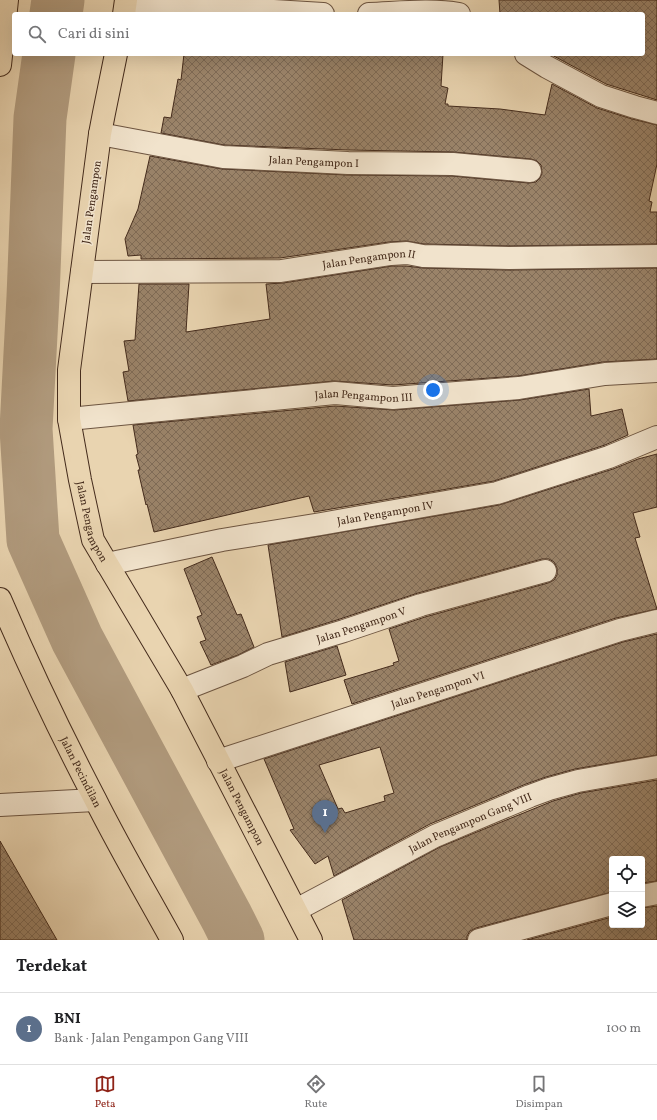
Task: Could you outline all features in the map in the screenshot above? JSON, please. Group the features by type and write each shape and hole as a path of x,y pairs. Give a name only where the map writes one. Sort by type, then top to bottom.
{"main road":[{"path":"0,65 7,0"},
{"name":"Jalan Pengampon","path":"116,56 100,134 69,370 69,419 93,540 182,690 311,940"},
{"name":"Jalan Pecindilan","path":"0,599 40,690 95,800 172,940"}],"street":[{"path":"125,5 279,12"},
{"path":"427,12 450,12"},
{"path":"529,56 547,68 601,96 657,113"},
{"name":"Jalan Pengampon I","path":"100,134 223,157 348,163 453,164 530,171"},
{"name":"Jalan Pengampon II","path":"82,272 281,270 407,253 423,256 509,258 657,256"},
{"name":"Jalan Pengampon III","path":"69,419 335,393 393,398 519,388 606,374 657,371"},
{"name":"Jalan Pengampon IV","path":"107,564 222,540 329,523 498,493 609,457 657,437"},
{"name":"Jalan Pengampon V","path":"182,690 243,666 268,654 421,604 545,571"},
{"name":"Jalan Pengampon VI","path":"218,761 620,630 657,621"},
{"name":"Jalan Pengampon Gang VIII","path":"296,910 435,836 530,796 548,789 578,781 657,767"},
{"path":"0,805 95,800"},
{"path":"645,895 657,893"},
{"path":"479,940 609,905"}],"building":[{"path":"499,0 657,0 657,100 606,84 554,56 645,56 645,12 500,12"},
{"path":"184,56 443,56 441,86 448,88 445,104 448,104 448,106 500,109 545,115 552,84 597,108 657,125 657,164 649,201 652,202 650,212 657,212 657,244 509,246 424,244 406,241 389,242 280,258 141,259 141,255 128,256 125,239 138,209 150,156 222,169 347,175 452,176 529,183 536,182 542,173 541,165 537,161 531,159 453,152 348,150 224,145 161,133 164,117 171,118 178,79 181,80"},
{"path":"392,266 509,270 657,268 657,359 603,362 518,376 393,385 334,381 128,401 123,372 129,371 124,341 135,340 139,284 189,284 186,332 270,319 266,284 283,283"},
{"path":"589,389 591,416 622,409 628,435 605,445 494,481 314,512 309,496 154,532 138,470 140,470 136,455 138,454 133,425 335,406 394,410 520,400"},
{"path":"657,454 657,507 633,513 640,537 635,538 657,609 616,618 352,704 344,680 394,665 393,663 399,661 389,629 425,617 548,583 554,580 557,575 557,568 554,562 549,559 542,559 418,593 282,637 268,545 499,505"},
{"path":"212,557 237,615 241,614 254,647 238,655 211,665 200,642 206,640 197,617 202,615 184,569"},
{"path":"657,634 657,755 575,769 526,784 430,824 334,876 328,856 315,864 290,830 294,829 264,759 623,642","holes":["380,747 394,793 384,796 385,801 345,813 342,808 338,809 319,765"]},
{"path":"337,646 346,675 290,692 285,662"},
{"path":"657,780 657,881 645,883 645,856 609,856 609,893 476,928 470,931 467,936 467,940 354,940 342,900 440,847 553,801 581,793"},
{"path":"0,841 57,940 0,940"},
{"path":"657,906 657,940 527,940 609,918 609,928 645,928 645,908"}],"waterway":[{"path":"56,12 58,0"},
{"path":"49,56 40,118 26,429 33,540 77,639 238,940"}],"place":[{"name":"BNI","path":"325,833"}]}
